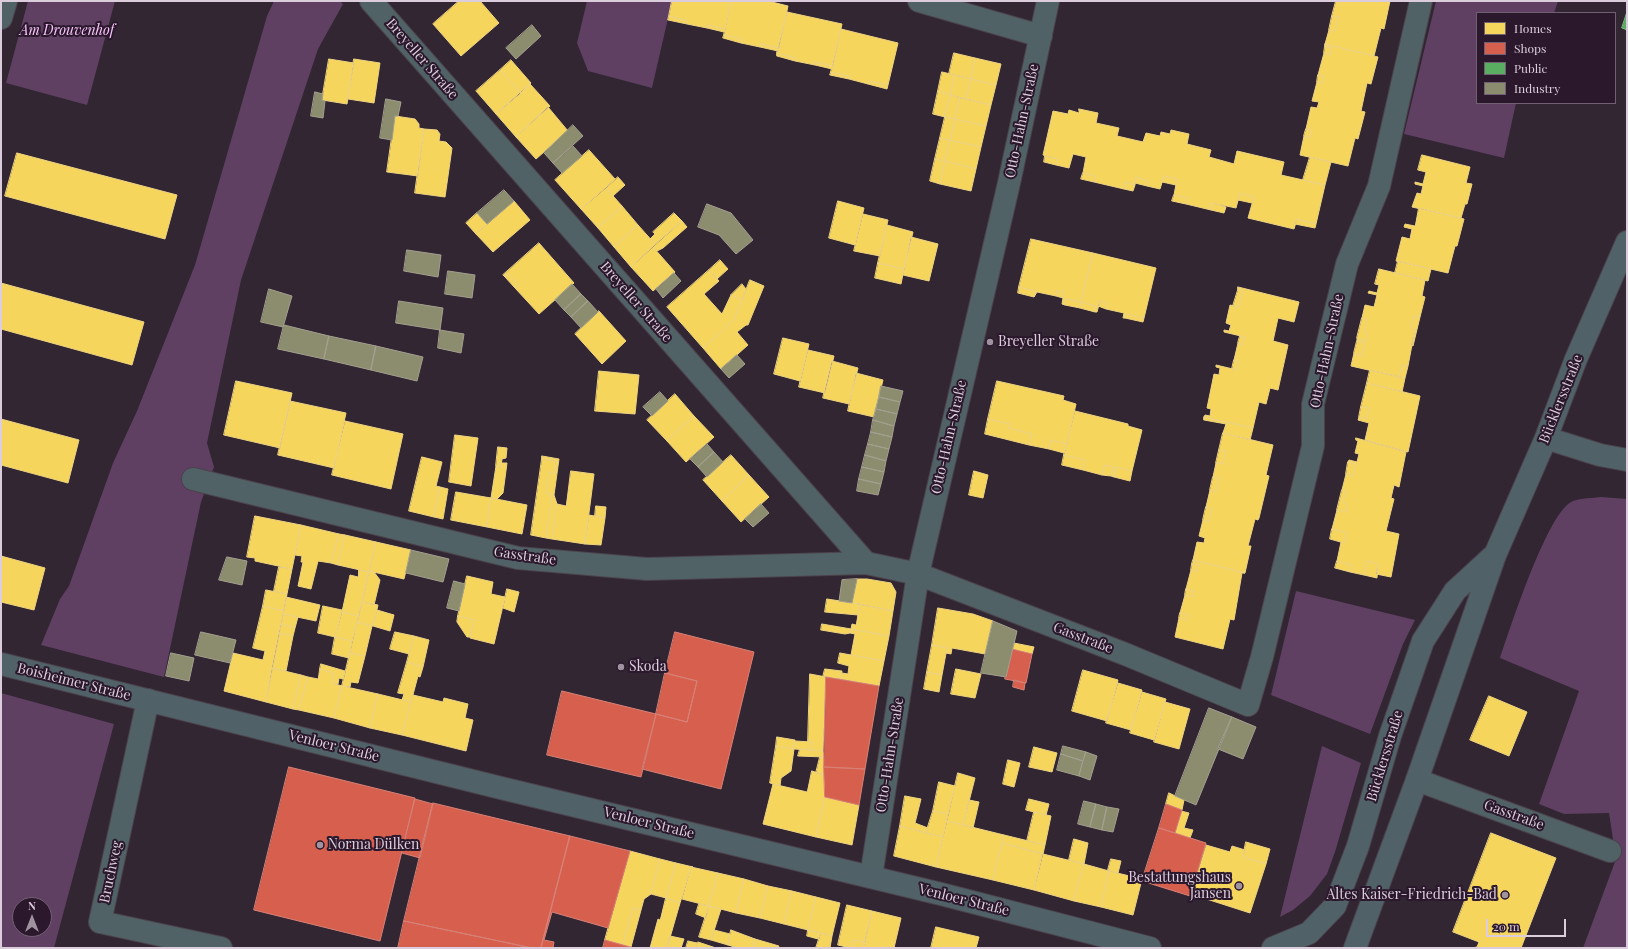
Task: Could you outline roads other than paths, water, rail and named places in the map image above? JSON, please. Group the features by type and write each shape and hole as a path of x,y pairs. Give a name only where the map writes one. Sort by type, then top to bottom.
{"main road":[{"name":"Bücklersstraße","path":"1355,948 1417,780 1495,555 1546,438 1576,359 1627,242"},
{"path":"1546,438 1600,455 1627,460"},
{"name":"Bücklersstraße","path":"1273,948 1309,934 1335,906 1358,846 1390,736 1423,641 1455,591 1495,555"},
{"name":"Boisheimer Straße","path":"1,664 148,700"},
{"name":"Venloer Straße","path":"148,700 871,877 1150,948"}],"street":[{"path":"1,18 6,1"},
{"name":"Breyeller Straße","path":"371,1 866,563"},
{"path":"919,1 1041,36"},
{"name":"Otto-Hahn-Straße","path":"871,877 918,574 1009,183 1048,1"},
{"name":"Otto-Hahn-Straße","path":"1248,705 1262,657 1313,446 1313,404 1345,272 1380,186 1421,1"},
{"name":"Gasstraße","path":"193,478 518,558 647,568 866,563"},
{"path":"866,563 918,574"},
{"name":"Gasstraße","path":"918,574 1125,654 1248,705"},
{"name":"Bruchweg","path":"148,700 100,922 214,947"},
{"name":"Gasstraße","path":"1417,780 1610,851"}],"place":[{"name":"Breyeller Straße","path":"990,342"},
{"name":"Skoda","path":"621,667"},
{"name":"Norma Dülken","path":"320,845"},
{"name":"Bestattungshaus Jansen","path":"1239,886"},
{"name":"Altes Kaiser-Friedrich-Bad","path":"1505,895"}],"park label":[{"name":"Am Drouvenhof","path":"67,31"}]}
